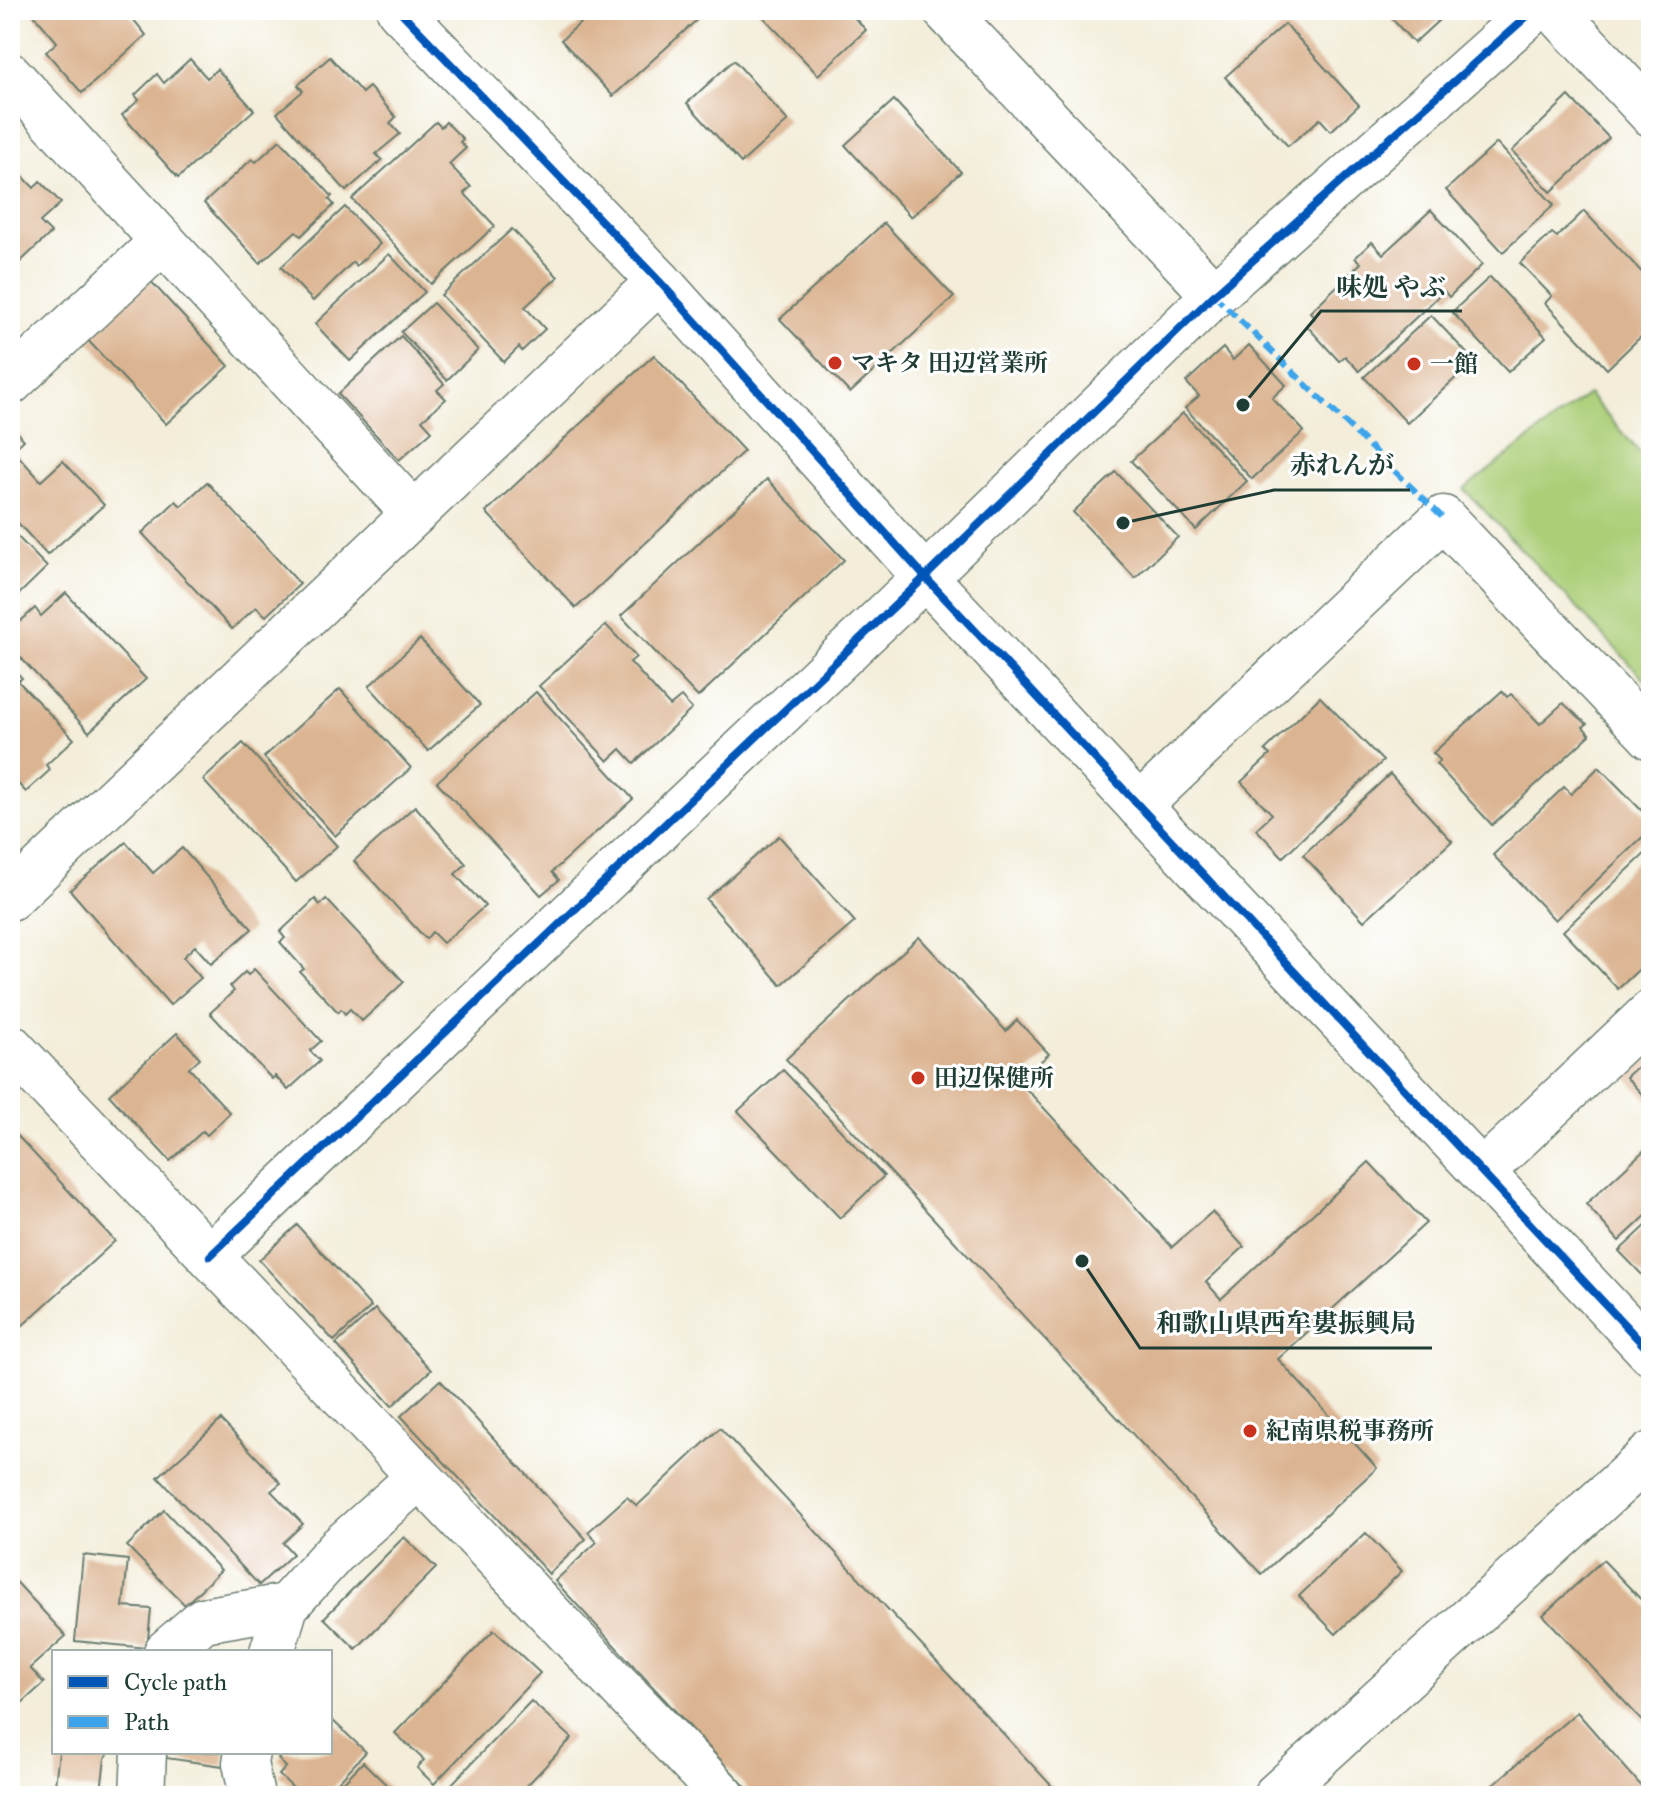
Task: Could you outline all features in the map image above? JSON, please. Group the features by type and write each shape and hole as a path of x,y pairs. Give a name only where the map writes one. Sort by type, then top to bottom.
{"street":[{"path":"399,10 659,281 925,577 1651,1353"},
{"path":"945,10 1214,295"},
{"path":"210,1256 925,577 1214,295 1534,10"},
{"path":"1554,10 1651,114"},
{"path":"10,75 414,514"},
{"path":"10,383 163,241"},
{"path":"10,898 659,281"},
{"path":"1139,806 1443,518 1651,737"},
{"path":"1482,1172 1651,1012"},
{"path":"10,1046 723,1796"},
{"path":"1275,1796 1651,1454"},
{"path":"273,1650 286,1606 337,1550 419,1477"},
{"path":"168,1650 203,1620 286,1606"},
{"path":"142,1796 144,1754"},
{"path":"247,1754 245,1763 252,1796"}],"green space":[{"path":"1588,394 1651,465 1651,686 1464,489"}],"building":[{"path":"37,10 134,10 129,14 146,35 82,93 46,52 57,42 33,14"},
{"path":"595,10 694,10 700,17 613,96 561,40"},
{"path":"757,10 847,10 866,30 818,75"},
{"path":"1384,10 1450,10 1414,43"},
{"path":"1285,24 1359,105 1331,131 1320,119 1288,146 1225,77"},
{"path":"330,57 362,93 369,87 396,117 390,123 400,134 376,154 382,160 346,191 277,113 303,91 298,85"},
{"path":"190,59 207,78 217,69 254,110 178,178 122,115 139,100 135,95 157,74 164,83"},
{"path":"734,60 788,121 741,163 687,103"},
{"path":"1569,96 1609,138 1551,192 1512,151"},
{"path":"894,100 961,172 911,217 845,145"},
{"path":"436,122 441,127 446,122 463,139 460,142 466,148 449,164 471,187 464,193 495,226 431,284 352,199"},
{"path":"280,140 332,196 329,199 334,205 301,236 296,231 260,263 204,203 252,159 256,162"},
{"path":"1497,143 1554,205 1503,252 1446,190"},
{"path":"18,171 34,188 40,181 61,203 40,222 51,233 18,264 10,255 10,179"},
{"path":"345,207 380,244 356,266 353,262 313,301 281,267"},
{"path":"1431,210 1482,265 1449,297 1444,291 1359,371 1345,356 1339,361 1307,326 1315,318 1310,312 1361,263 1355,258 1372,242 1383,254"},
{"path":"1584,211 1651,282 1651,327 1607,369 1545,303 1552,296 1520,263 1552,233 1557,237"},
{"path":"884,223 954,297 850,393 780,319"},
{"path":"512,229 558,277 525,307 545,329 522,351 519,347 504,362 441,295"},
{"path":"389,254 425,292 350,361 315,324"},
{"path":"147,277 229,366 166,424 83,335"},
{"path":"1490,277 1546,337 1508,372 1452,312"},
{"path":"433,303 478,350 447,380 401,332"},
{"path":"1431,315 1474,361 1407,423 1364,377"},
{"path":"401,336 444,384 437,390 446,399 422,420 432,431 399,460 338,394"},
{"path":"1249,345 1286,385 1272,398 1304,431 1252,479 1185,408 1199,396 1186,382 1223,348 1233,360"},
{"path":"654,355 744,451 576,608 486,512"},
{"path":"1183,413 1247,481 1196,530 1131,461"},
{"path":"10,424 24,440 13,450 41,481 63,461 104,505 47,555 10,514"},
{"path":"1116,472 1178,537 1135,578 1073,512"},
{"path":"767,479 844,560 698,697 621,616"},
{"path":"207,482 300,584 266,616 256,607 232,629 142,533 176,501 181,506"},
{"path":"10,529 47,567 10,603"},
{"path":"66,593 146,679 89,732 10,646 10,631 35,608 41,616"},
{"path":"606,625 636,657 630,662 670,706 681,697 692,709 634,763 621,749 608,761 539,686"},
{"path":"420,639 480,705 428,751 369,686"},
{"path":"10,665 22,678 18,681 74,739 46,765 50,770 26,792 10,775"},
{"path":"340,689 411,768 335,836 264,757"},
{"path":"1502,691 1507,697 1511,694 1540,724 1563,703 1587,724 1583,727 1590,735 1492,825 1436,764 1440,760 1433,753"},
{"path":"536,692 633,799 552,872 559,880 541,895 437,782"},
{"path":"1320,697 1383,761 1283,857 1256,829 1272,814 1241,782 1270,755 1265,750"},
{"path":"243,743 337,846 296,882 203,780"},
{"path":"1599,767 1651,820 1651,829 1555,920 1493,855 1564,787 1571,794"},
{"path":"1390,774 1452,841 1364,921 1303,855"},
{"path":"415,806 466,864 455,874 485,906 443,943 432,932 426,939 354,861"},
{"path":"779,836 855,922 781,985 706,899"},
{"path":"126,842 153,873 182,848 252,929 211,964 195,946 183,957 201,978 170,1005 70,890"},
{"path":"1651,848 1651,958 1618,989 1563,931"},
{"path":"315,899 320,905 326,899 404,982 362,1021 350,1009 345,1014 341,1009 338,1012 300,972 304,969 280,942 285,938 280,932"},
{"path":"919,937 1006,1031 1017,1020 1049,1054 1019,1081 1172,1247 1212,1212 1244,1247 1206,1282 1221,1299 1369,1162 1426,1223 1278,1359 1377,1468 1262,1574 786,1059"},
{"path":"254,969 321,1041 310,1051 320,1061 288,1090 275,1076 272,1079 210,1013 234,991 230,986 245,972 248,975"},
{"path":"177,1033 200,1058 189,1068 230,1113 207,1135 203,1131 170,1161 109,1095"},
{"path":"1651,1054 1651,1104 1626,1077"},
{"path":"783,1070 884,1176 840,1218 738,1111"},
{"path":"14,1132 115,1241 10,1337 10,1136"},
{"path":"1651,1144 1651,1211 1619,1241 1586,1204"},
{"path":"1651,1221 1651,1284 1619,1251"},
{"path":"297,1225 371,1307 334,1341 259,1260"},
{"path":"375,1309 431,1370 392,1406 336,1344"},
{"path":"440,1380 586,1539 549,1574 401,1416"},
{"path":"221,1420 281,1483 271,1491 303,1524 283,1543 293,1554 259,1585 158,1477"},
{"path":"720,1428 1061,1796 754,1796 555,1581 597,1542 588,1532 627,1497 637,1506"},
{"path":"164,1510 221,1570 185,1605 127,1546"},
{"path":"1366,1533 1402,1571 1336,1634 1299,1596"},
{"path":"404,1537 436,1568 356,1649 324,1618"},
{"path":"83,1555 128,1560 123,1607 151,1609 147,1648 75,1641"},
{"path":"1603,1560 1651,1610 1651,1730 1543,1615"},
{"path":"10,1575 66,1636 30,1668 44,1683 10,1714"},
{"path":"494,1630 540,1673 434,1784 417,1768 424,1760 395,1733"},
{"path":"531,1701 572,1738 517,1796 454,1796 447,1789"},
{"path":"1577,1712 1650,1796 1480,1796"},
{"path":"332,1720 366,1752 325,1796 302,1796 279,1775 286,1767 278,1759 283,1754 332,1754"},
{"path":"59,1754 108,1754 105,1758 101,1791 55,1785"},
{"path":"167,1754 225,1754 223,1766 166,1758"},
{"path":"363,1762 398,1796 330,1796"}],"marked path":[{"path":"1214,295 1443,518"}],"cycle path":[{"path":"399,10 659,281 925,577 1651,1353"},
{"path":"210,1256 925,577 1214,295 1534,10"}],"place":[{"name":"マキタ 田辺営業所","path":"835,363"},
{"name":"一館","path":"1414,364"},
{"name":"味処 やぶ","path":"1243,405"},
{"name":"赤れんが","path":"1123,523"},
{"name":"田辺保健所","path":"918,1078"},
{"name":"和歌山県西牟婁振興局","path":"1082,1261"},
{"name":"紀南県税事務所","path":"1250,1431"}]}
